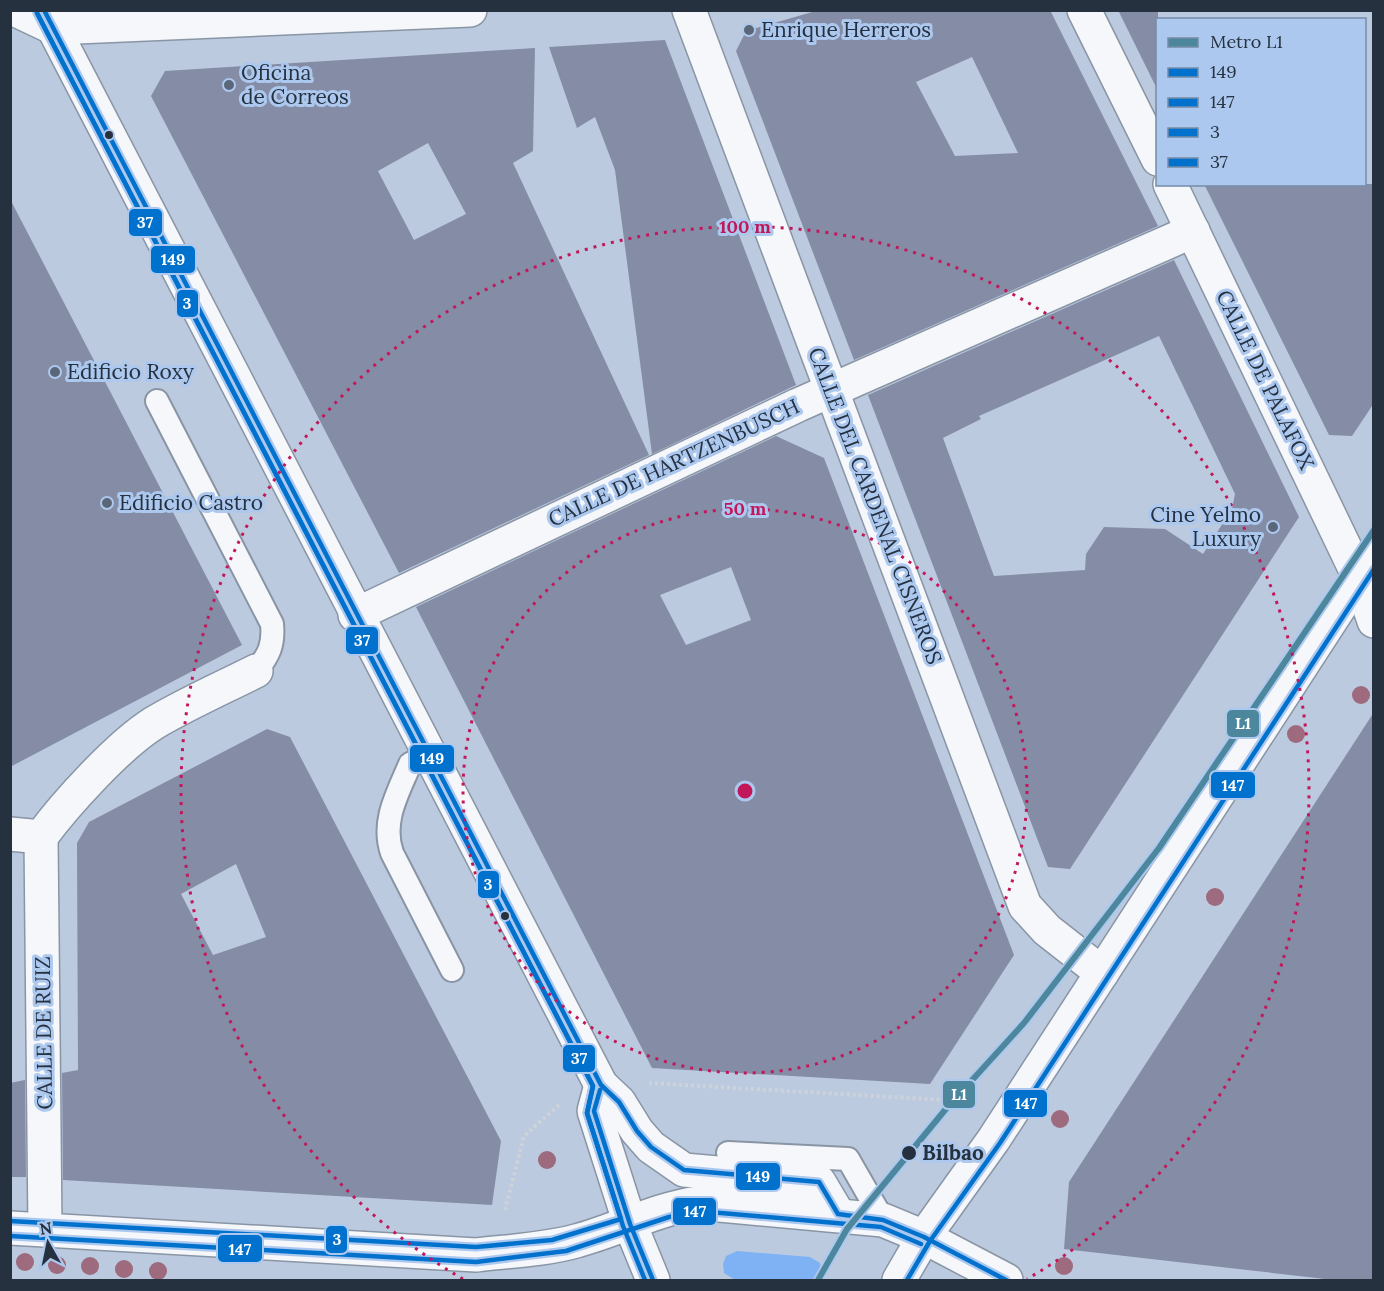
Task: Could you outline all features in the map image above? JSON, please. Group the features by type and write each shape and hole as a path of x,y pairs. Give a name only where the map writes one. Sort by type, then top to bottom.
{"street":[{"path":"16,10 49,19 470,10"},
{"name":"CALLE DEL CARDENAL CISNEROS","path":"689,10 1025,906 1047,930 1102,973"},
{"path":"1084,10 1156,155"},
{"path":"49,19 355,615 601,1085 619,1102 637,1131 651,1147 684,1170 819,1182 838,1214"},
{"name":"CALLE DE PALAFOX","path":"1171,186 1366,565 1374,621"},
{"name":"CALLE DE HARTZENBUSCH","path":"355,615 787,410 1193,231"},
{"path":"899,1281 924,1237 994,1139 1366,565"},
{"path":"26,835 62,809 134,739 153,724 256,671"},
{"name":"CALLE DE RUIZ","path":"26,835 45,1230"},
{"path":"601,1085 594,1111 630,1224 653,1281"},
{"path":"10,1228 476,1255 553,1247 630,1224 677,1206 698,1203 838,1214 883,1220 924,1237 1006,1281"}],"lane":[{"path":"157,400 272,624 273,639 270,654 256,671"},
{"path":"429,754 410,764 389,817 386,836 392,853 452,970"},
{"path":"728,1153 848,1160 883,1220"}],"path":[{"path":"505,1210 524,1136 555,1106 636,1069 643,1082 962,1101"}],"water":[{"path":"737,1251 810,1257 820,1263 822,1275 818,1280 735,1280 724,1273 723,1264 726,1256"}],"building":[{"path":"819,10 1050,10 1158,226 854,360 736,51 746,31","holes":["972,57 1018,153 955,156 916,82"]},
{"path":"1118,10 1158,10 1156,87"},
{"path":"665,40 796,385 652,454 615,170 595,117 577,128 549,47"},
{"path":"535,48 533,151 513,163 649,455 399,573 151,96 165,71","holes":["428,143 466,214 414,240 378,171"]},
{"path":"1366,184 1374,184 1374,403 1352,436 1329,435 1205,186 1366,186"},
{"path":"10,199 242,645 10,767"},
{"path":"1174,260 1299,517 1070,869 1048,867 868,395","holes":["1159,336 1235,494 1232,509 1203,554 1165,529 1104,527 1086,554 1085,570 994,576 943,438 981,419 979,416"]},
{"path":"776,436 824,458 1014,955 930,1084 652,1068 416,607","holes":["731,567 751,620 686,645 660,595"]},
{"path":"1374,712 1374,1281 1343,1281 1064,1249 1069,1182"},
{"path":"267,729 290,737 501,1141 492,1205 63,1180 62,1073 78,1070 77,843 89,822","holes":["236,864 266,937 213,955 181,894"]},
{"path":"25,1080 26,1177 10,1177 10,1083"}],"metro line":[{"name":"L1","path":"818,1280 847,1229 945,1110 1024,1023 1159,848 1374,530"}],"transit line":[{"name":"149","path":"44,10 601,1085 619,1102 637,1131 651,1147 684,1170 819,1182 838,1214 883,1220 924,1237 1006,1280"},
{"name":"3","path":"10,1221 476,1247 552,1240 621,1219 587,1113 593,1086 37,13"},
{"name":"37","path":"37,13 593,1086 587,1113 623,1226 645,1280"},
{"name":"147","path":"907,1280 930,1241 1000,1143 1374,569"},
{"name":"149","path":"600,1090 594,1111 630,1224 653,1280"},
{"name":"147","path":"10,1236 476,1262 566,1251 669,1217 698,1211 881,1227 921,1244"}],"place":[{"name":"Enrique Herreros","path":"749,30"},
{"name":"Oficina de Correos","path":"229,85"},
{"name":"Edificio Roxy","path":"55,372"},
{"name":"Edificio Castro","path":"107,503"},
{"name":"Cine Yelmo Luxury","path":"1273,527"},
{"name":"Bilbao","path":"909,1153"}]}
